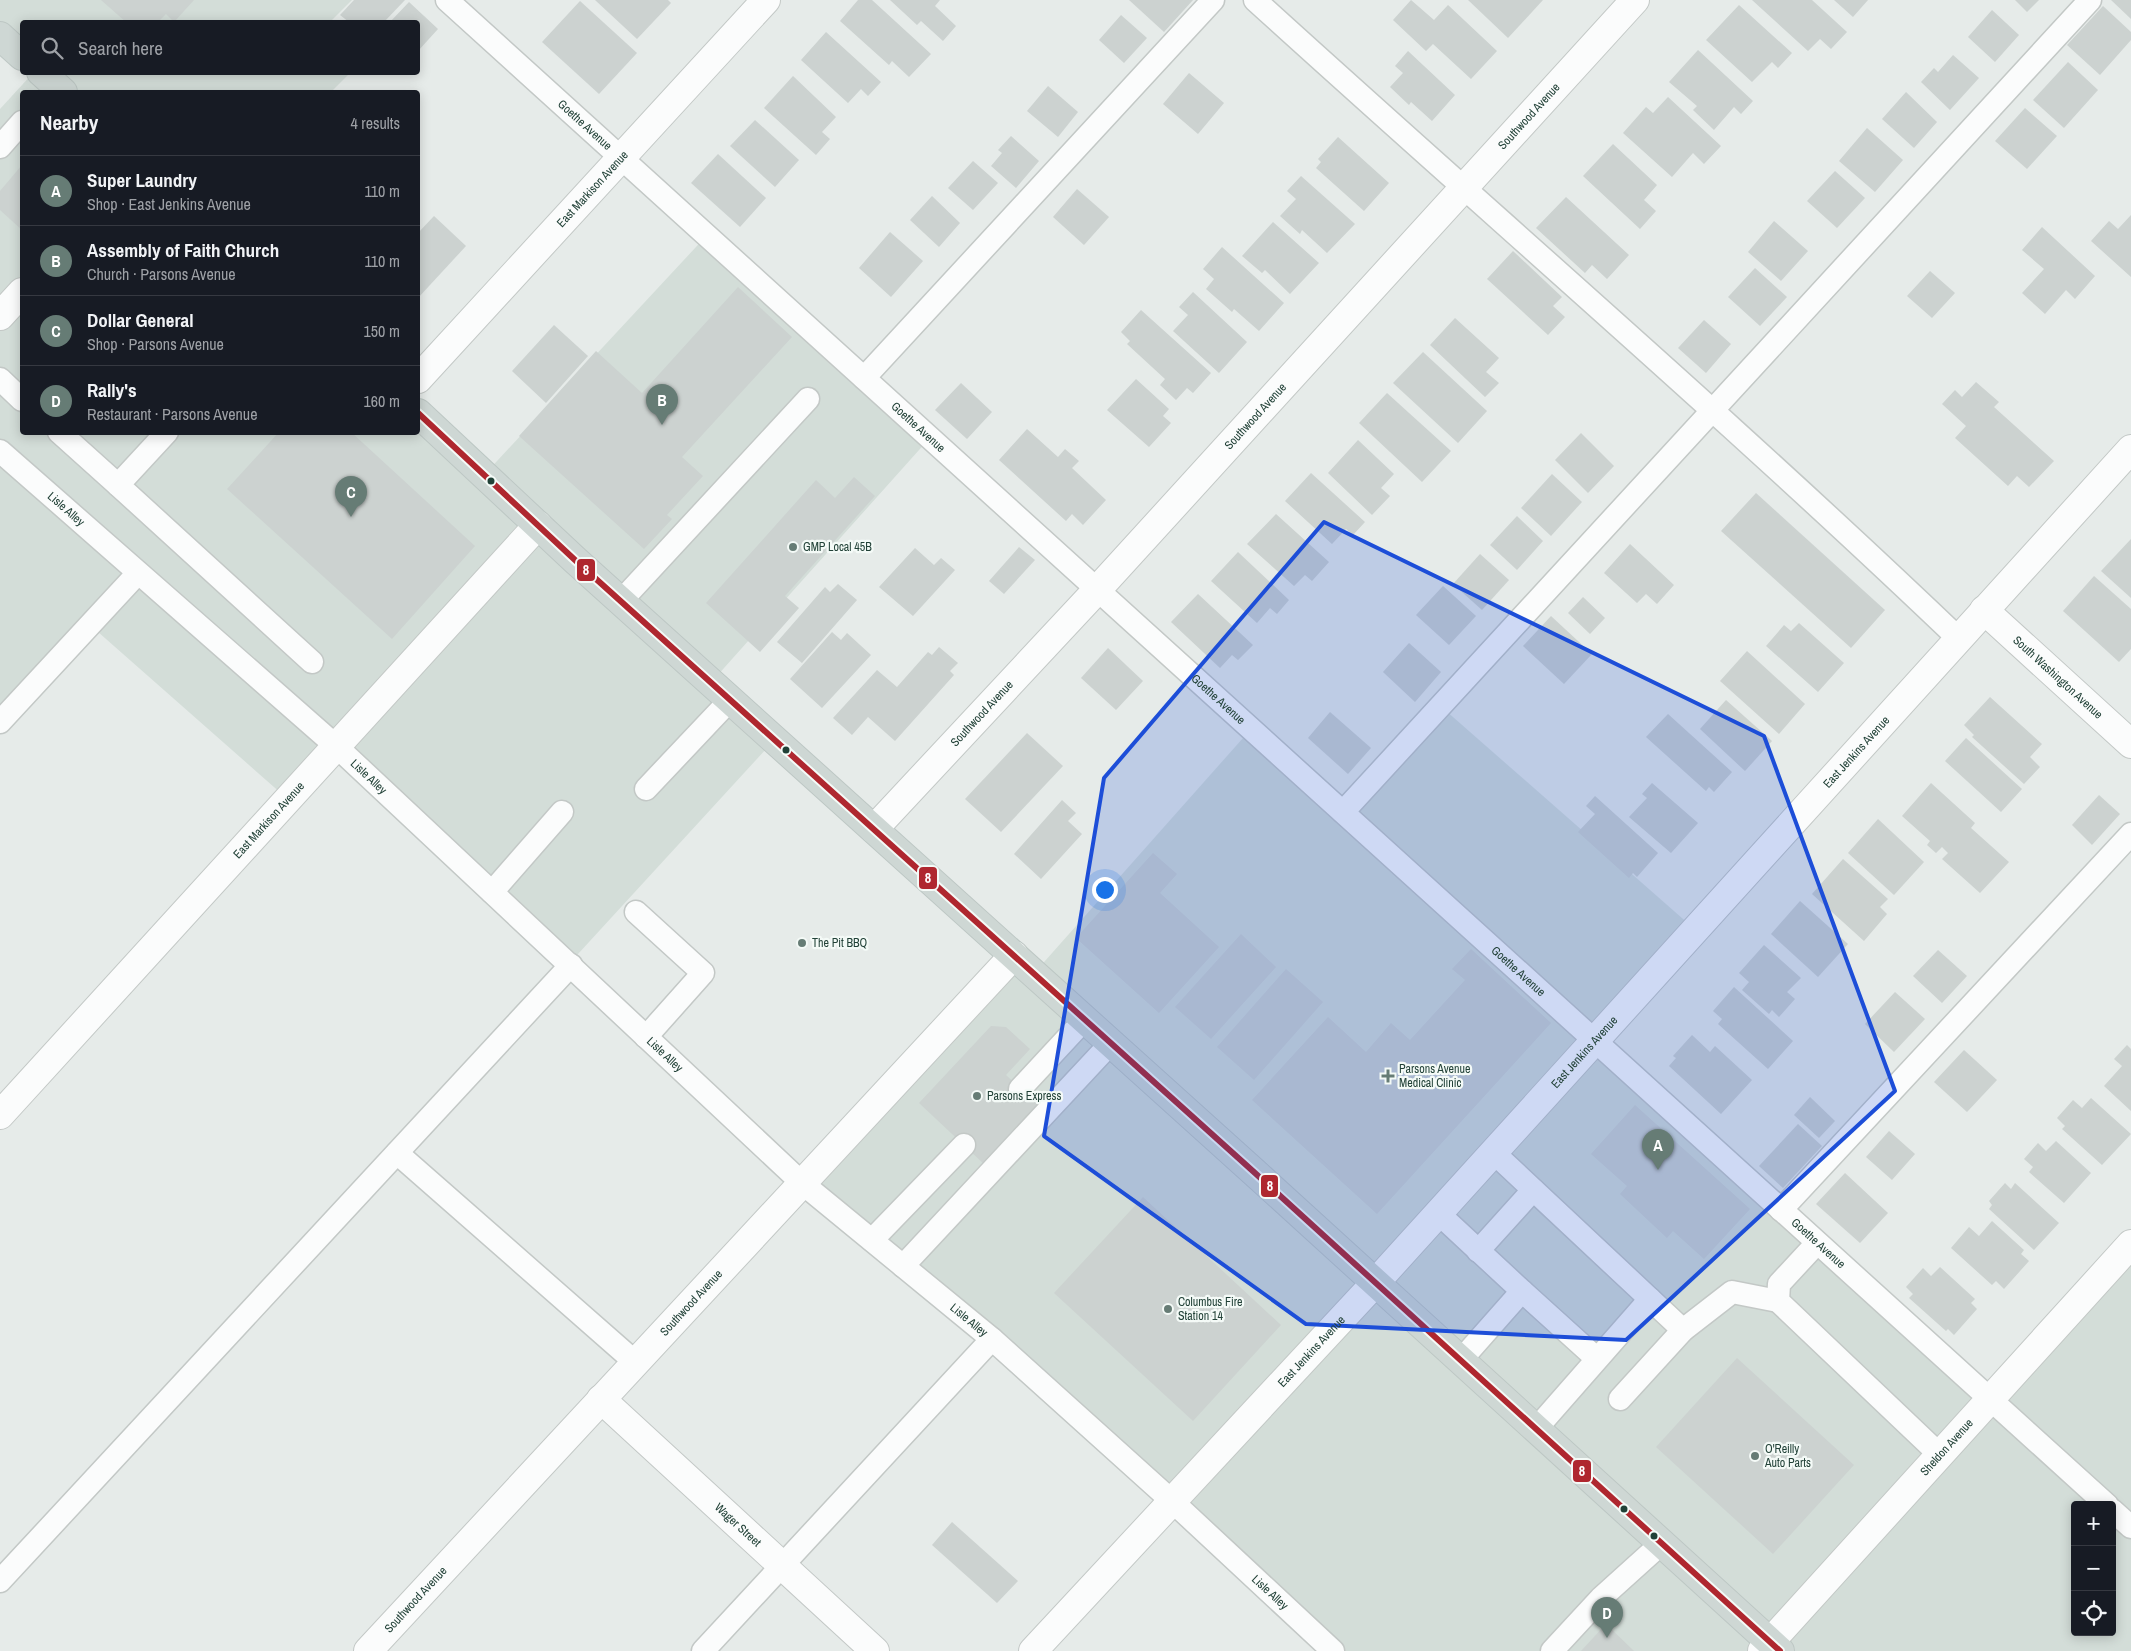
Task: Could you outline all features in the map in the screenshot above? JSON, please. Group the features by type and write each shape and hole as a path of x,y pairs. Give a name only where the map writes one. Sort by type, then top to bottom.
{"main road":[{"path":"0,36 20,54"},
{"path":"420,415 538,525 1662,1543 1771,1648"}],"street":[{"name":"East Markison Avenue","path":"420,377 766,0"},
{"name":"Southwood Avenue","path":"874,828 1097,590 1462,187 1635,0"},
{"path":"0,316 20,294"},
{"name":"East Jenkins Avenue","path":"1033,1651 1376,1282 2131,449"},
{"name":"East Markison Avenue","path":"0,1115 538,525"},
{"name":"South Washington Avenue","path":"1984,610 2131,744"},
{"name":"Southwood Avenue","path":"368,1651 1014,955"},
{"name":"Sheldon Avenue","path":"1771,1648 1940,1455 2131,1244"},
{"name":"Wager Street","path":"601,1399 875,1651"}],"lane":[{"name":"Goethe Avenue","path":"447,0 2103,1501"},
{"path":"864,378 1214,0"},
{"path":"1255,0 1712,410 1959,639"},
{"path":"1343,812 2090,0"},
{"path":"0,147 20,124"},
{"path":"0,379 20,398"},
{"path":"621,600 808,399"},
{"path":"62,435 312,662"},
{"path":"118,486 164,435"},
{"name":"Lisle Alley","path":"0,451 336,746 802,1183 992,1339 1173,1502 1334,1651"},
{"path":"0,722 138,572"},
{"path":"646,789 731,699"},
{"path":"492,892 562,812"},
{"path":"1781,1210 2131,834"},
{"path":"636,912 703,973 646,1037"},
{"path":"0,1581 570,966"},
{"path":"1020,1089 1085,1019"},
{"path":"903,1266 1111,1043"},
{"path":"872,1240 964,1145"},
{"path":"1493,1152 1683,1330"},
{"path":"396,1154 635,1362"},
{"path":"1478,1251 1533,1190"},
{"path":"1438,1213 1596,1358"},
{"path":"1778,1301 1780,1284 1817,1243"},
{"path":"1461,1360 1522,1292"},
{"path":"1620,1399 1683,1330 1732,1292 1778,1301 1940,1455"},
{"path":"1536,1429 1596,1358 1650,1299"},
{"path":"703,1651 992,1339"},
{"path":"2116,1514 2131,1527"},
{"path":"1552,1651 1602,1598 1662,1543"}],"highlighted area":[{"path":"1324,522 1764,736 1895,1091 1626,1340 1306,1324 1044,1136 1104,778"}],"shaded area":[{"path":"0,0 352,0 332,20 20,20 20,56 0,38"},
{"path":"31,75 348,75 333,90 20,90 20,435 420,435 420,415 485,474 709,233 936,431 716,677 778,736 567,966 337,750 291,802 89,624 0,720 0,109"},
{"path":"1445,710 1699,933 1603,1043 1996,1399 2131,1249 2131,1651 1332,1651 798,1178 1011,943 1037,970 1251,729 1348,811"}],"building":[{"path":"101,0 194,0 176,20 172,20 166,14 160,20 124,20"},
{"path":"354,0 405,0 386,20 346,20 340,15"},
{"path":"595,0 668,0 671,3 637,39"},
{"path":"858,0 872,0 931,54 909,77 892,61 889,65 840,21"},
{"path":"890,0 940,0 935,6 956,26 943,41 921,21 917,25"},
{"path":"1129,0 1193,0 1164,32"},
{"path":"1411,0 1434,20 1448,5 1497,51 1471,79 1433,44 1426,51 1393,20"},
{"path":"1468,0 1543,0 1508,38"},
{"path":"1752,0 1812,0 1847,32 1831,49 1820,39 1808,51"},
{"path":"1834,0 1868,0 1853,17"},
{"path":"2015,0 2039,0 2027,12"},
{"path":"2111,0 2131,0 2131,19"},
{"path":"580,1 637,53 599,94 542,42"},
{"path":"409,2 438,29 420,49 420,20 392,20"},
{"path":"1739,5 1792,53 1778,68 1772,62 1752,82 1706,40"},
{"path":"2103,6 2131,32 2131,40 2100,75 2067,45"},
{"path":"1992,10 2019,35 1995,62 1968,37"},
{"path":"1121,15 1147,38 1124,63 1099,40"},
{"path":"826,32 881,82 868,96 861,89 848,103 801,60"},
{"path":"1698,50 1753,101 1741,114 1734,107 1714,130 1693,110 1697,106 1669,82"},
{"path":"1408,51 1455,95 1432,121 1411,102 1409,105 1390,87 1403,73 1395,66"},
{"path":"1953,55 1979,78 1950,110 1921,82 1934,68 1938,72"},
{"path":"2068,62 2098,90 2064,128 2033,100"},
{"path":"1189,73 1224,103 1198,134 1163,104"},
{"path":"793,76 836,117 822,132 830,139 816,155 764,108"},
{"path":"1048,86 1078,112 1058,137 1027,111"},
{"path":"1906,92 1937,122 1914,148 1882,119"},
{"path":"1668,97 1721,146 1704,164 1693,153 1672,177 1623,133 1646,107 1653,113"},
{"path":"2025,108 2057,136 2027,169 1995,141"},
{"path":"755,120 799,160 775,187 730,146"},
{"path":"1867,128 1903,160 1875,192 1839,161"},
{"path":"1011,136 1039,161 1016,188 991,166 1002,153 998,150"},
{"path":"1338,137 1389,183 1364,211 1316,168 1321,162 1318,159"},
{"path":"1613,144 1657,185 1644,200 1656,211 1640,229 1583,176"},
{"path":"718,154 766,198 740,227 691,183"},
{"path":"973,161 998,183 973,210 948,188"},
{"path":"20,167 20,228 0,210 0,191"},
{"path":"1835,171 1865,198 1837,228 1807,201"},
{"path":"1301,176 1355,224 1327,253 1302,230 1300,234 1280,216 1296,199 1287,191"},
{"path":"1077,189 1109,217 1084,245 1053,217"},
{"path":"932,196 960,223 939,247 910,220"},
{"path":"1566,197 1629,255 1607,279 1592,265 1585,273 1536,228"},
{"path":"2131,215 2131,277 2091,241 2109,221 2118,229"},
{"path":"434,216 466,246 420,296 420,231"},
{"path":"1774,221 1808,251 1781,281 1748,252"},
{"path":"1273,222 1319,263 1290,294 1265,270 1262,273 1242,256"},
{"path":"2042,227 2095,276 2075,299 2066,290 2045,314 2022,293 2044,269 2022,250"},
{"path":"890,232 923,261 891,297 859,268"},
{"path":"1222,247 1284,303 1259,331 1234,309 1232,312 1206,289 1214,279 1203,269"},
{"path":"1513,251 1562,297 1553,306 1565,317 1548,335 1487,279"},
{"path":"1755,268 1787,297 1760,326 1728,297"},
{"path":"1930,271 1955,293 1932,318 1907,296"},
{"path":"738,287 792,337 682,457 703,476 667,515 672,519 644,549 519,436 596,351 642,393"},
{"path":"1193,292 1247,342 1219,373 1173,331 1188,315 1179,307"},
{"path":"1141,310 1211,373 1193,393 1187,388 1176,400 1160,385 1165,379 1127,344 1130,341 1121,332"},
{"path":"1455,318 1499,358 1486,372 1499,383 1485,397 1430,345"},
{"path":"1704,320 1731,344 1706,373 1678,348"},
{"path":"554,325 588,356 546,403 512,371"},
{"path":"1423,352 1487,411 1458,443 1393,383"},
{"path":"1136,379 1169,409 1163,416 1171,423 1149,447 1107,410"},
{"path":"1976,382 1999,402 1994,407 2054,461 2029,487 2017,476 2008,486 1955,438 1966,426 1942,404 1955,390 1962,397"},
{"path":"961,383 992,412 967,439 935,410"},
{"path":"1387,393 1451,451 1422,482 1359,423"},
{"path":"1027,429 1058,457 1065,449 1079,461 1072,468 1106,500 1083,525 1072,514 1066,521 999,460"},
{"path":"1581,433 1614,466 1588,493 1555,460"},
{"path":"276,435 354,435 475,546 392,639 227,489"},
{"path":"1358,440 1394,474 1381,488 1390,496 1372,515 1328,473"},
{"path":"1311,473 1365,522 1353,535 1346,529 1332,544 1285,501"},
{"path":"1552,474 1582,502 1551,536 1521,508"},
{"name":"GMP Local 45B","path":"854,477 875,496 785,596 799,608 760,652 706,603 816,480 835,498"},
{"path":"1756,493 1885,610 1851,648 1721,531"},
{"path":"1276,514 1329,562 1312,581 1305,575 1294,586 1247,544"},
{"path":"1517,516 1543,541 1517,570 1490,545"},
{"path":"2131,539 2131,598 2101,571"},
{"path":"1630,544 1674,585 1657,604 1646,594 1637,603 1604,573"},
{"path":"1019,547 1035,560 1004,594 989,581"},
{"path":"915,548 934,565 941,558 955,570 913,616 879,587"},
{"path":"1238,552 1289,600 1277,614 1270,608 1257,623 1211,581"},
{"path":"1480,554 1509,580 1482,610 1453,584"},
{"path":"2094,576 2131,609 2131,649 2119,662 2063,611"},
{"path":"838,584 857,600 802,663 777,642 825,587 830,592"},
{"path":"1443,586 1476,616 1449,645 1416,615"},
{"path":"1198,594 1253,645 1238,660 1232,655 1220,668 1171,622"},
{"path":"1583,597 1605,618 1590,634 1568,613"},
{"path":"1551,616 1592,654 1564,684 1523,646"},
{"path":"1799,623 1844,663 1818,692 1766,646 1784,625 1791,631"},
{"path":"832,632 841,640 847,633 871,655 822,708 790,679"},
{"path":"1409,643 1441,672 1415,702 1383,672"},
{"path":"939,647 958,663 950,671 954,675 895,741 868,717 852,735 833,718 877,670 897,687 928,652 932,655"},
{"path":"1108,648 1143,681 1116,710 1081,678"},
{"path":"1747,651 1805,704 1779,734 1720,681"},
{"path":"1990,697 2042,744 2030,757 2040,767 2024,784 1972,737 1974,735 1964,725"},
{"path":"1726,700 1772,741 1745,771 1700,729"},
{"path":"1330,712 1371,748 1348,774 1308,738"},
{"path":"1668,714 1732,772 1714,792 1709,787 1706,791 1646,737"},
{"path":"1027,733 1063,766 1001,832 965,799"},
{"path":"1966,738 2022,789 2001,812 1945,761"},
{"path":"1652,783 1698,823 1671,853 1629,817 1647,798 1642,794"},
{"path":"1931,783 1975,823 1971,828 2009,862 1980,893 1942,859 1948,853 1942,847 1936,853 1927,845 1930,841 1902,816"},
{"path":"2099,795 2120,814 2092,845 2072,825"},
{"path":"1595,796 1658,853 1637,877 1633,873 1629,878 1578,832 1595,814 1586,806"},
{"path":"1062,800 1076,813 1068,821 1082,834 1041,879 1014,854"},
{"path":"1878,819 1924,862 1894,895 1848,853"},
{"path":"1153,853 1177,874 1160,893 1219,947 1159,1013 1076,938"},
{"path":"1843,859 1888,899 1880,907 1887,914 1864,941 1812,894"},
{"path":"1800,901 1848,944 1818,977 1771,934"},
{"path":"1241,934 1276,967 1211,1039 1175,1007"},
{"path":"1764,945 1801,978 1787,992 1795,999 1779,1017 1772,1010 1769,1014 1742,990 1749,982 1739,973"},
{"name":"Parsons Avenue Medical Clinic","path":"1471,949 1551,1023 1377,1214 1252,1100 1328,1017 1366,1052 1391,1023 1410,1040 1465,980 1452,969"},
{"path":"1938,950 1967,976 1942,1003 1913,976"},
{"path":"1286,969 1323,1002 1254,1080 1217,1047"},
{"path":"1734,987 1793,1041 1768,1069 1718,1024 1722,1019 1713,1011"},
{"path":"1895,992 1925,1019 1894,1052 1865,1024"},
{"name":"Parsons Express","path":"991,1026 1006,1027 1030,1049 1006,1075 1040,1107 985,1165 919,1103"},
{"path":"1692,1035 1710,1052 1715,1046 1752,1080 1721,1114 1669,1066 1676,1058 1673,1056"},
{"path":"2127,1045 2131,1049 2131,1111 2104,1086 2122,1066 2114,1059"},
{"path":"1964,1050 1997,1080 1967,1112 1934,1082"},
{"path":"1810,1097 1835,1121 1819,1138 1794,1115"},
{"path":"2091,1098 2131,1134 2102,1165 2062,1129 2065,1126 2057,1118 2073,1100 2082,1108"},
{"path":"1635,1105 1750,1209 1704,1259 1673,1231 1667,1238 1620,1194 1627,1186 1591,1154"},
{"path":"1798,1124 1822,1146 1783,1188 1759,1166"},
{"path":"1889,1131 1915,1154 1892,1180 1866,1157"},
{"path":"2056,1141 2091,1173 2064,1203 2029,1172 2033,1167 2024,1159 2038,1143 2046,1151"},
{"path":"1845,1173 1888,1213 1860,1243 1816,1204"},
{"path":"2005,1183 2011,1189 2015,1183 2059,1223 2034,1250 1989,1209 1992,1205 1989,1201"},
{"name":"Columbus Fire Station 14","path":"1143,1197 1281,1325 1193,1421 1054,1293"},
{"path":"1992,1221 2024,1250 2021,1254 2029,1261 2004,1289 1996,1281 1992,1285 1951,1248 1969,1227 1979,1236"},
{"path":"1940,1267 1975,1299 1971,1303 1977,1309 1954,1335 1948,1329 1946,1331 1909,1298 1913,1294 1906,1287 1923,1268 1931,1276"},
{"name":"O'Reilly Auto Parts","path":"1737,1358 1854,1465 1773,1554 1656,1447"},
{"path":"952,1522 1018,1581 997,1603 932,1545"},
{"path":"1606,1624 1634,1651 1581,1651"}],"transit line":[{"name":"8","path":"420,415 575,560 1255,1173 1780,1651"}],"place":[{"name":"Assembly of Faith Church","path":"662,425"},
{"name":"Dollar General","path":"351,517"},
{"name":"GMP Local 45B","path":"793,547"},
{"name":"The Pit BBQ","path":"802,943"},
{"name":"Parsons Avenue Medical Clinic","path":"1388,1076"},
{"name":"Parsons Express","path":"977,1096"},
{"name":"Super Laundry","path":"1658,1170"},
{"name":"Columbus Fire Station 14","path":"1168,1309"},
{"name":"O'Reilly Auto Parts","path":"1755,1456"},
{"name":"Rally's","path":"1607,1638"}]}
